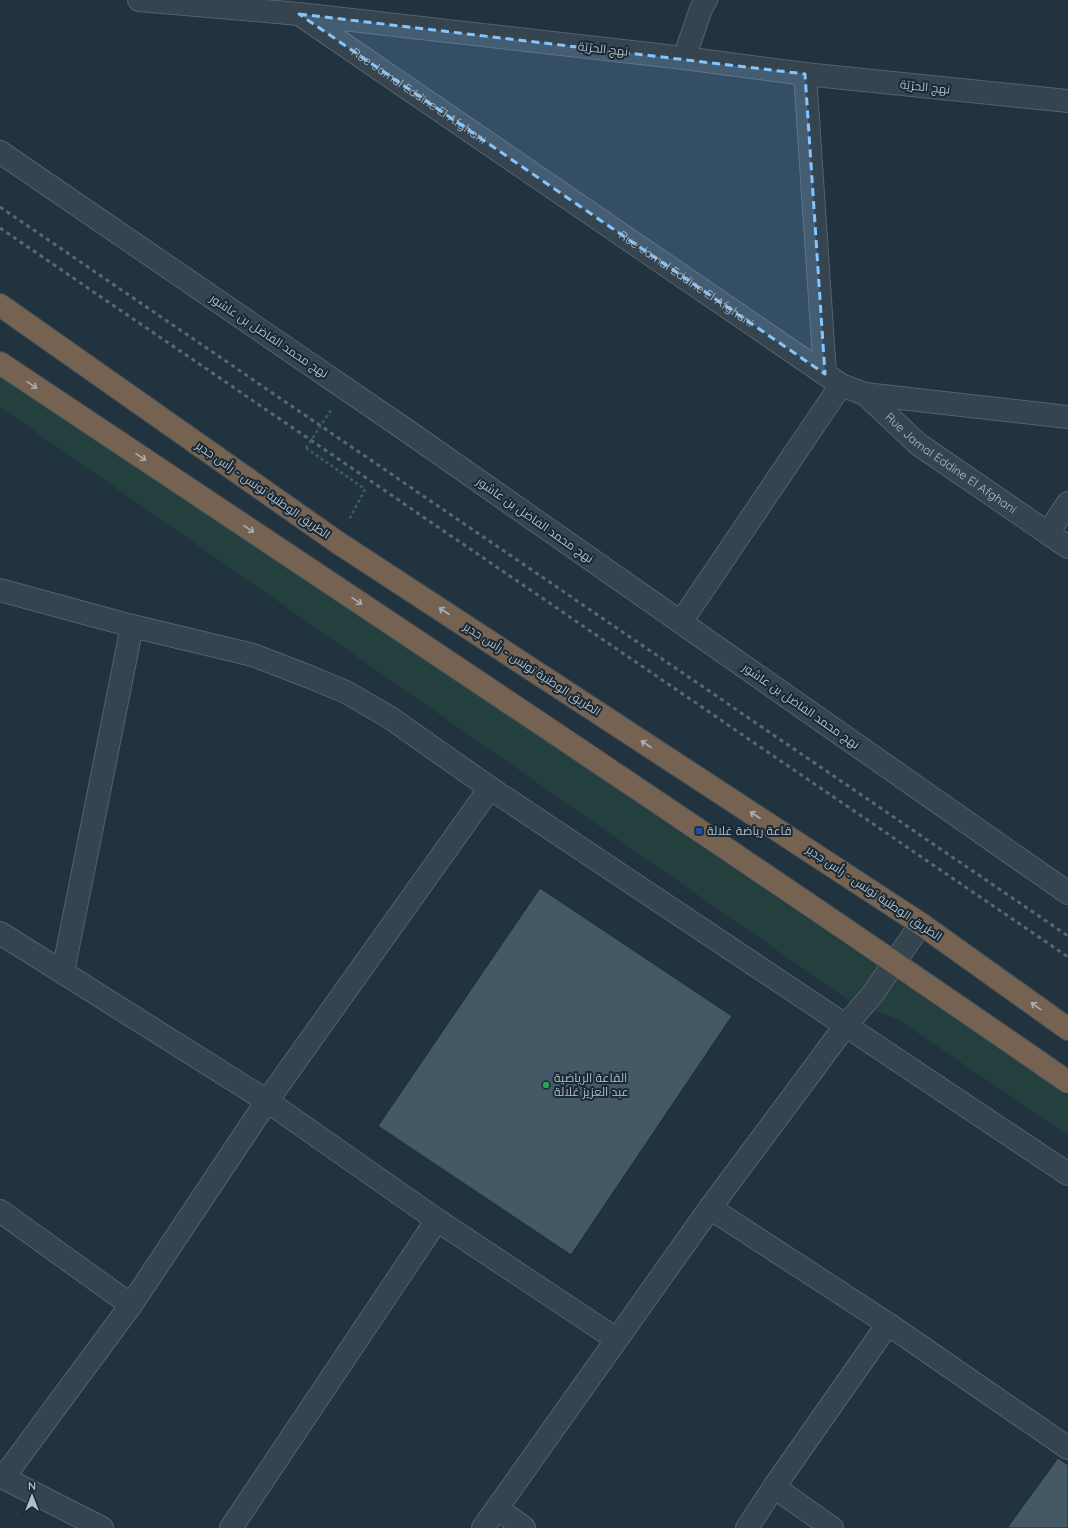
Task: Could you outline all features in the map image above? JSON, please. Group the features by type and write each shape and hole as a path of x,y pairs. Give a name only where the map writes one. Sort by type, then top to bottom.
{"highway":[{"name":"الطريق الوطنية تونس - رأس جدير","path":"0,305 337,542 921,924 1068,1029"},
{"path":"0,363 334,585 894,962 1068,1082"}],"street":[{"name":"نهج الحرّيّة","path":"138,0 299,14 684,58 805,74 1068,101"},
{"path":"684,58 697,3"},
{"name":"Rue Jamal Eddine El Afghani","path":"299,14 833,380 865,394 918,444 1068,547"},
{"path":"681,622 833,380 805,74"},
{"name":"نهج محمد الفاضل بن عاشور","path":"0,152 400,426 1068,893"},
{"path":"865,394 1068,417"},
{"path":"1048,533 1068,503"},
{"path":"0,590 132,626 252,655 310,676 346,692 389,717 490,788 1068,1174"},
{"path":"63,972 132,626"},
{"path":"102,1528 1,1477 130,1305 267,1101 490,788"},
{"path":"483,1528 710,1208 846,1025 872,995 921,924"},
{"path":"0,933 267,1101 437,1220 616,1339"},
{"path":"710,1208 888,1324 1068,1448"},
{"path":"0,1211 130,1305"},
{"path":"231,1528 437,1220"},
{"path":"746,1528 888,1324"},
{"path":"774,1487 832,1528"},
{"path":"497,1508 524,1528"}],"path":[{"path":"331,410 306,448 366,489 337,542"}],"highlighted area":[{"path":"299,14 805,74 825,374"}],"green space":[{"path":"0,370 1068,1096 1068,1135 897,1019 848,1000 0,407"}],"building":[{"name":"القاعة الرياضية عبد العزيز غلالة","path":"540,888 732,1016 571,1255 378,1126"},
{"path":"1058,1458 1068,1465 1068,1528 1007,1528"}],"railway":[{"path":"0,207 1068,936"},
{"path":"0,228 1068,957"}],"place":[{"name":"قاعة رياضة غلالة","path":"699,831"},
{"name":"القاعة الرياضية عبد العزيز غلالة","path":"546,1085"}]}
